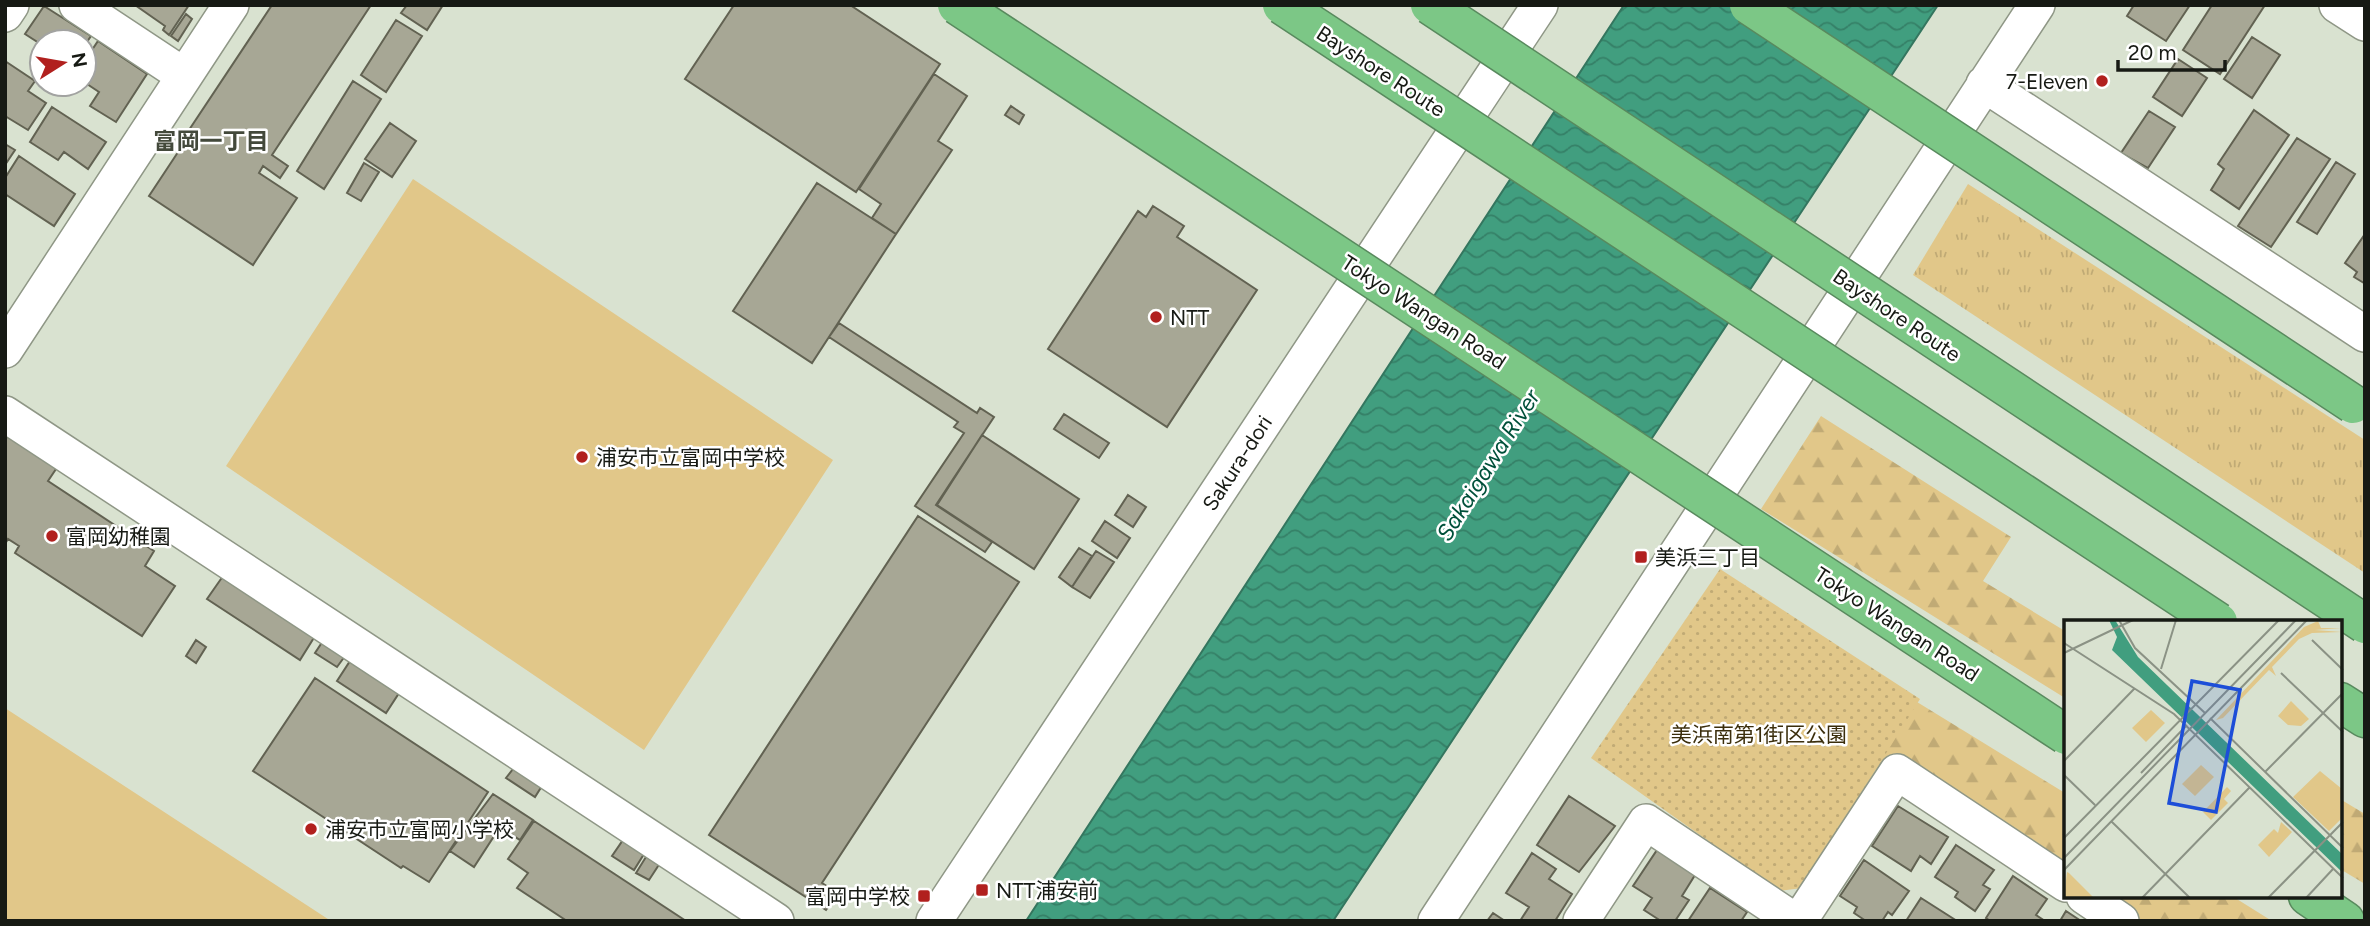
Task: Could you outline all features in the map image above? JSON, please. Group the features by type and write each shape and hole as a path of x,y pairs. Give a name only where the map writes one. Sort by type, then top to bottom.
{"highway":[{"name":"Tokyo Wangan Road","path":"957,5 2064,734"},
{"name":"Bayshore Route","path":"1282,5 2216,620"},
{"name":"Bayshore Route","path":"1430,5 2365,624"},
{"path":"1749,5 2359,408"},
{"path":"2342,703 2365,718"},
{"path":"2311,898 2345,921"}],"street":[{"path":"5,14 11,5"},
{"path":"77,5 183,75"},
{"path":"5,350 231,5"},
{"name":"Sakura-dori","path":"934,921 1540,5"},
{"path":"1436,921 2036,5"},
{"path":"2337,5 2365,23"},
{"path":"1984,84 2365,334"},
{"path":"5,414 776,921"},
{"path":"1581,921 1646,822 1797,921 1897,772 2064,883"},
{"path":"2087,898 2121,921"}],"green space":[{"path":"413,179 833,460 644,750 226,466"},
{"path":"1968,184 2365,440 2365,573 1913,275"},
{"path":"1821,416 2011,537 1983,581 2064,630 2064,697 1761,509"},
{"name":"美浜南第1街区公園","path":"1720,569 1920,699 1802,888 1779,891 1591,758"},
{"path":"1727,585 2064,792 2064,890 1782,709"},
{"path":"5,708 331,921 5,921"},
{"path":"2342,800 2365,814 2365,884 2342,870"},
{"path":"2076,898 2235,898 2272,921 2112,921"}],"water":[{"name":"Sakaigawa River","path":"1624,5 1938,5 1333,921 1026,921"}],"building":[{"path":"135,5 189,5 169,35 163,30 165,26"},
{"path":"272,5 371,5 272,155 288,166 280,178 263,166 259,173 297,198 253,265 149,196 186,140 197,147 202,139 189,130"},
{"path":"407,5 443,5 427,30 401,13"},
{"path":"734,5 850,5 940,64 856,192 685,79"},
{"path":"2134,5 2190,5 2166,41 2127,16"},
{"path":"2212,5 2265,5 2220,74 2183,50"},
{"path":"44,6 78,28 29,28"},
{"path":"186,14 192,19 178,41 171,36"},
{"path":"396,20 422,36 386,92 361,75"},
{"path":"2252,37 2280,55 2252,98 2224,79"},
{"path":"98,41 147,74 116,122 90,106 98,98"},
{"path":"2178,59 2207,78 2182,116 2153,97"},
{"path":"5,61 28,76 28,98 38,98 46,103 28,130 5,116"},
{"path":"934,74 967,96 938,141 952,150 896,234 872,218 881,204 859,189"},
{"path":"353,81 381,99 324,189 297,171"},
{"path":"1011,106 1024,115 1019,124 1005,115"},
{"path":"52,107 106,142 88,169 64,152 58,160 30,142"},
{"path":"2254,110 2289,135 2239,209 2211,190 2224,169 2218,164"},
{"path":"2149,111 2175,127 2148,168 2121,153"},
{"path":"390,123 416,141 392,177 365,159"},
{"path":"2297,138 2330,159 2271,247 2238,226"},
{"path":"5,144 15,150 5,165"},
{"path":"19,156 75,194 54,226 5,194 5,178"},
{"path":"2336,162 2355,174 2317,234 2297,222"},
{"path":"364,163 379,172 361,201 347,193"},
{"path":"817,183 896,234 812,363 733,311"},
{"path":"1153,206 1184,226 1177,237 1257,290 1167,427 1048,349 1138,211 1146,217"},
{"path":"2365,234 2364,283 2354,277 2357,272 2345,263"},
{"path":"839,323 977,413 980,408 994,417 936,505 992,542 985,552 915,506 964,433 954,427 958,422 829,337"},
{"path":"1064,414 1109,443 1099,458 1054,429"},
{"path":"9,434 58,466 48,481 154,551 145,566 175,586 142,636 15,553 19,546 8,539 5,544 5,440"},
{"path":"982,435 1079,499 1034,569 937,505"},
{"path":"1128,495 1146,507 1133,527 1115,515"},
{"path":"918,516 1019,582 822,883 838,893 826,910 709,835"},
{"path":"1105,521 1130,538 1117,558 1092,541"},
{"path":"1079,548 1092,556 1072,587 1059,577"},
{"path":"1096,551 1114,562 1090,598 1072,587"},
{"path":"223,576 315,636 300,660 207,599"},
{"path":"196,640 206,647 196,663 186,656"},
{"path":"323,641 345,656 337,667 315,653"},
{"path":"352,658 401,690 386,713 337,681"},
{"path":"315,678 488,792 429,882 403,866 401,868 253,771"},
{"path":"517,764 545,781 535,797 506,778"},
{"path":"493,794 533,820 520,840 500,827 474,867 450,851"},
{"path":"1569,796 1615,826 1579,872 1537,845"},
{"path":"1898,806 1948,837 1931,864 1920,856 1911,871 1872,846"},
{"path":"534,821 686,921 567,921 517,888 528,873 508,859"},
{"path":"623,840 644,854 634,870 612,856"},
{"path":"1956,845 1994,870 1983,885 1990,889 1975,911 1955,897 1958,892 1935,877"},
{"path":"1657,850 1695,875 1682,896 1689,900 1675,921 1661,921 1644,910 1652,898 1633,886"},
{"path":"649,852 662,860 649,880 636,873"},
{"path":"1532,853 1556,869 1549,879 1572,894 1555,921 1520,921 1529,907 1506,893"},
{"path":"1864,860 1909,891 1892,915 1888,912 1882,921 1866,921 1854,913 1857,907 1840,896"},
{"path":"2013,876 2047,899 2036,915 2045,921 1990,921 1986,918"},
{"path":"1710,888 1747,912 1741,921 1688,921"},
{"path":"1921,898 1957,921 1906,921"},
{"path":"2066,911 2081,921 2060,921"},
{"path":"1493,913 1505,921 1487,921"}],"place":[{"name":"7-Eleven","path":"2102,81"},
{"name":"NTT","path":"1156,317"},
{"name":"浦安市立富岡中学校","path":"582,457"},
{"name":"富岡幼稚園","path":"52,536"},
{"name":"美浜三丁目","path":"1641,557"},
{"name":"浦安市立富岡小学校","path":"311,829"},
{"name":"NTT浦安前","path":"982,890"},
{"name":"富岡中学校","path":"924,896"}],"district":[{"name":"富岡一丁目","path":"211,141"}]}
